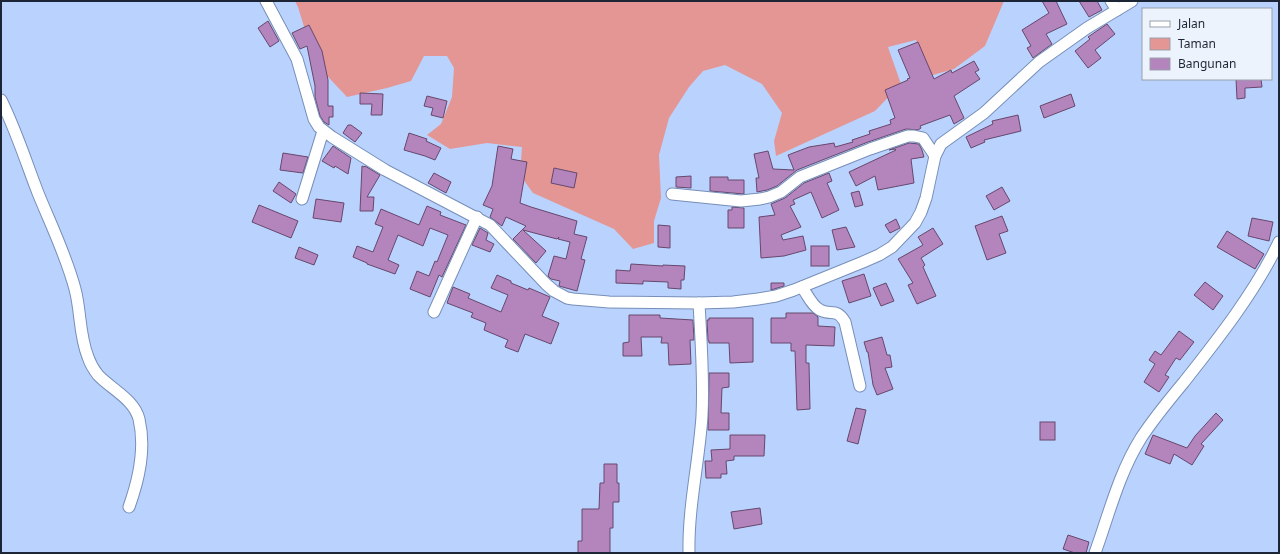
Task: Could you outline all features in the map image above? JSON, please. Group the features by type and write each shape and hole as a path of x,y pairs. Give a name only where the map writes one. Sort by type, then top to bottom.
{"street":[{"path":"266,1 297,59 314,119 323,131 386,170 477,217 494,228 546,284 554,291 567,298 609,302 699,303 733,302 776,296 802,287 879,255 892,247 915,223 921,212 926,198 935,156 941,144 984,112 1039,62 1087,28 1114,6 1132,1"},
{"path":"1,100 26,157 38,193 69,268 76,290 81,333 88,358 98,375 131,404 137,413 142,438 141,464 139,476 129,507"},
{"path":"302,199 323,131"},
{"path":"672,194 727,200 760,200 781,192 800,176 908,136 923,138 935,156"},
{"path":"434,312 477,217"},
{"path":"1095,553 1122,476 1132,454 1152,422 1207,353 1251,290 1264,271 1279,242"},
{"path":"802,287 819,310 835,312 841,315 860,386"},
{"path":"689,553 691,504 702,417 703,377 699,303"}],"green space":[{"path":"295,1 1004,1 985,46 954,69 926,77 916,40 888,47 901,84 875,111 776,156 774,141 782,113 762,84 725,65 703,71 689,87 669,118 659,155 661,198 654,221 654,243 633,249 614,229 533,193 520,175 522,147 487,143 450,149 427,135 441,124 452,97 454,68 447,56 424,56 411,81 347,97 315,63"}],"building":[{"path":"1042,1 1056,1 1067,24 1046,34 1052,44 1033,58 1027,48 1031,46 1022,30 1049,13"},
{"path":"1079,1 1097,1 1102,10 1089,17"},
{"path":"268,21 279,41 270,47 258,28"},
{"path":"1107,24 1115,34 1095,50 1101,58 1088,68 1075,51 1090,39 1088,37"},
{"path":"309,25 322,51 328,80 328,106 333,106 333,117 329,117 329,125 324,122 320,116 315,97 315,86 307,46 300,49 292,33"},
{"path":"918,42 934,79 951,70 952,73 974,61 979,70 975,72 980,79 954,96 964,118 954,124 950,115 920,126 921,128 918,130 906,129 868,142 797,170 777,186 757,192 756,178 759,178 754,154 768,151 773,169 794,170 788,155 809,147 834,143 835,147 853,142 852,140 870,134 869,131 891,124 890,120 895,118 885,90 910,78 898,50"},
{"path":"1236,80 1261,80 1262,87 1245,88 1245,98 1237,99"},
{"path":"360,93 383,94 382,115 371,115 372,104 360,104"},
{"path":"1071,94 1075,106 1044,118 1040,106"},
{"path":"427,96 447,101 443,118 431,115 433,108 424,106"},
{"path":"1018,115 1021,131 984,140 985,142 971,148 966,137 993,124 992,121"},
{"path":"348,125 351,125 362,133 355,142 343,133"},
{"path":"409,133 427,139 426,141 441,148 435,160 404,150"},
{"path":"909,143 919,144 924,157 911,159 914,183 878,190 875,176 856,186 849,172 896,150 889,150"},
{"path":"333,146 351,158 348,174 335,166 334,168 322,161"},
{"path":"498,146 513,149 511,159 527,162 520,203 577,221 574,234 587,237 581,259 585,260 577,291 559,286 560,281 551,279 548,276 554,256 566,259 570,242 558,239 559,237 557,239 523,230 546,251 536,263 513,239 526,226 506,217 502,226 490,217 493,209 483,205 492,186"},
{"path":"283,153 308,157 303,173 280,170"},
{"path":"362,166 365,166 380,175 367,197 374,197 373,211 360,211"},
{"path":"554,168 577,173 574,188 551,183"},
{"path":"434,173 451,182 446,193 428,183"},
{"path":"829,173 832,181 827,183 839,210 822,218 811,192 793,200 795,204 790,206 801,227 781,235 783,240 803,236 806,250 784,256 761,258 759,217 775,215 771,204 785,198 804,183"},
{"path":"691,176 691,188 676,187 676,177"},
{"path":"710,177 728,177 728,180 744,180 744,194 710,191"},
{"path":"279,182 296,194 291,203 273,191"},
{"path":"1002,187 1010,201 994,210 986,196"},
{"path":"859,191 863,205 855,207 851,193"},
{"path":"316,199 344,203 341,222 313,218"},
{"path":"259,205 298,221 291,238 252,222"},
{"path":"427,206 441,212 440,215 466,225 442,277 439,275 430,297 410,289 417,271 429,276 435,261 437,262 448,235 430,228 423,246 398,235 388,260 399,265 395,274 367,264 353,257 357,246 373,252 383,227 375,224 381,209 419,225"},
{"path":"732,207 744,208 744,228 728,228 728,210 732,210"},
{"path":"1002,216 1008,231 999,234 1006,253 987,260 975,226"},
{"path":"1252,218 1273,222 1269,241 1248,236"},
{"path":"896,219 900,228 890,233 885,225"},
{"path":"658,225 670,226 670,248 658,247"},
{"path":"846,227 855,247 837,250 832,230"},
{"path":"480,228 488,233 486,240 494,244 490,252 472,245"},
{"path":"933,228 943,244 921,258 925,265 923,267 936,296 917,304 908,285 913,283 898,259 923,245 918,237"},
{"path":"1227,231 1264,254 1255,269 1217,247"},
{"path":"811,246 829,246 829,266 811,266"},
{"path":"299,247 318,255 314,265 295,258"},
{"path":"631,264 685,266 684,280 681,280 681,289 668,288 668,282 643,281 643,284 616,283 616,270 630,271"},
{"path":"864,274 871,296 849,303 842,281"},
{"path":"497,275 511,281 511,283 528,290 529,288 550,297 542,316 559,323 551,344 525,334 518,352 505,347 508,340 484,330 486,323 471,317 473,313 447,303 453,287 470,294 468,298 501,312 508,295 491,288"},
{"path":"1205,282 1223,296 1213,310 1194,295"},
{"path":"771,283 784,283 784,286 771,290"},
{"path":"886,283 894,301 881,306 873,288"},
{"path":"786,313 813,313 818,317 818,326 835,327 834,346 806,345 806,363 809,363 810,409 797,410 795,351 791,351 791,343 771,343 771,318 786,318"},
{"path":"629,315 660,315 660,318 693,320 694,340 690,340 691,364 669,365 668,343 661,343 662,337 641,337 642,356 623,356 623,343 629,342"},
{"path":"709,318 753,318 753,362 730,363 729,343 709,343 707,320 709,320"},
{"path":"1179,331 1194,342 1180,360 1176,358 1165,375 1169,377 1159,392 1144,382 1155,364 1149,360 1155,351 1161,355"},
{"path":"882,337 887,355 890,355 892,367 885,368 893,389 877,395 873,385 868,352 864,342"},
{"path":"709,373 729,373 729,387 722,388 721,413 729,413 729,430 708,430"},
{"path":"856,408 866,410 858,444 847,441"},
{"path":"1216,413 1223,420 1201,444 1204,446 1192,465 1174,454 1170,464 1145,454 1153,435 1187,448 1195,436"},
{"path":"1040,422 1055,422 1055,440 1040,440"},
{"path":"730,435 765,435 764,456 734,456 734,460 726,461 727,474 721,474 721,478 706,478 705,461 712,461 711,450 730,449"},
{"path":"604,464 617,464 617,483 619,483 619,502 613,502 613,528 610,528 610,553 578,553 578,541 582,541 582,509 599,509 600,483 604,483"},
{"path":"760,508 762,524 734,529 731,512"},
{"path":"1068,535 1089,542 1086,553 1075,553 1063,549"}]}
